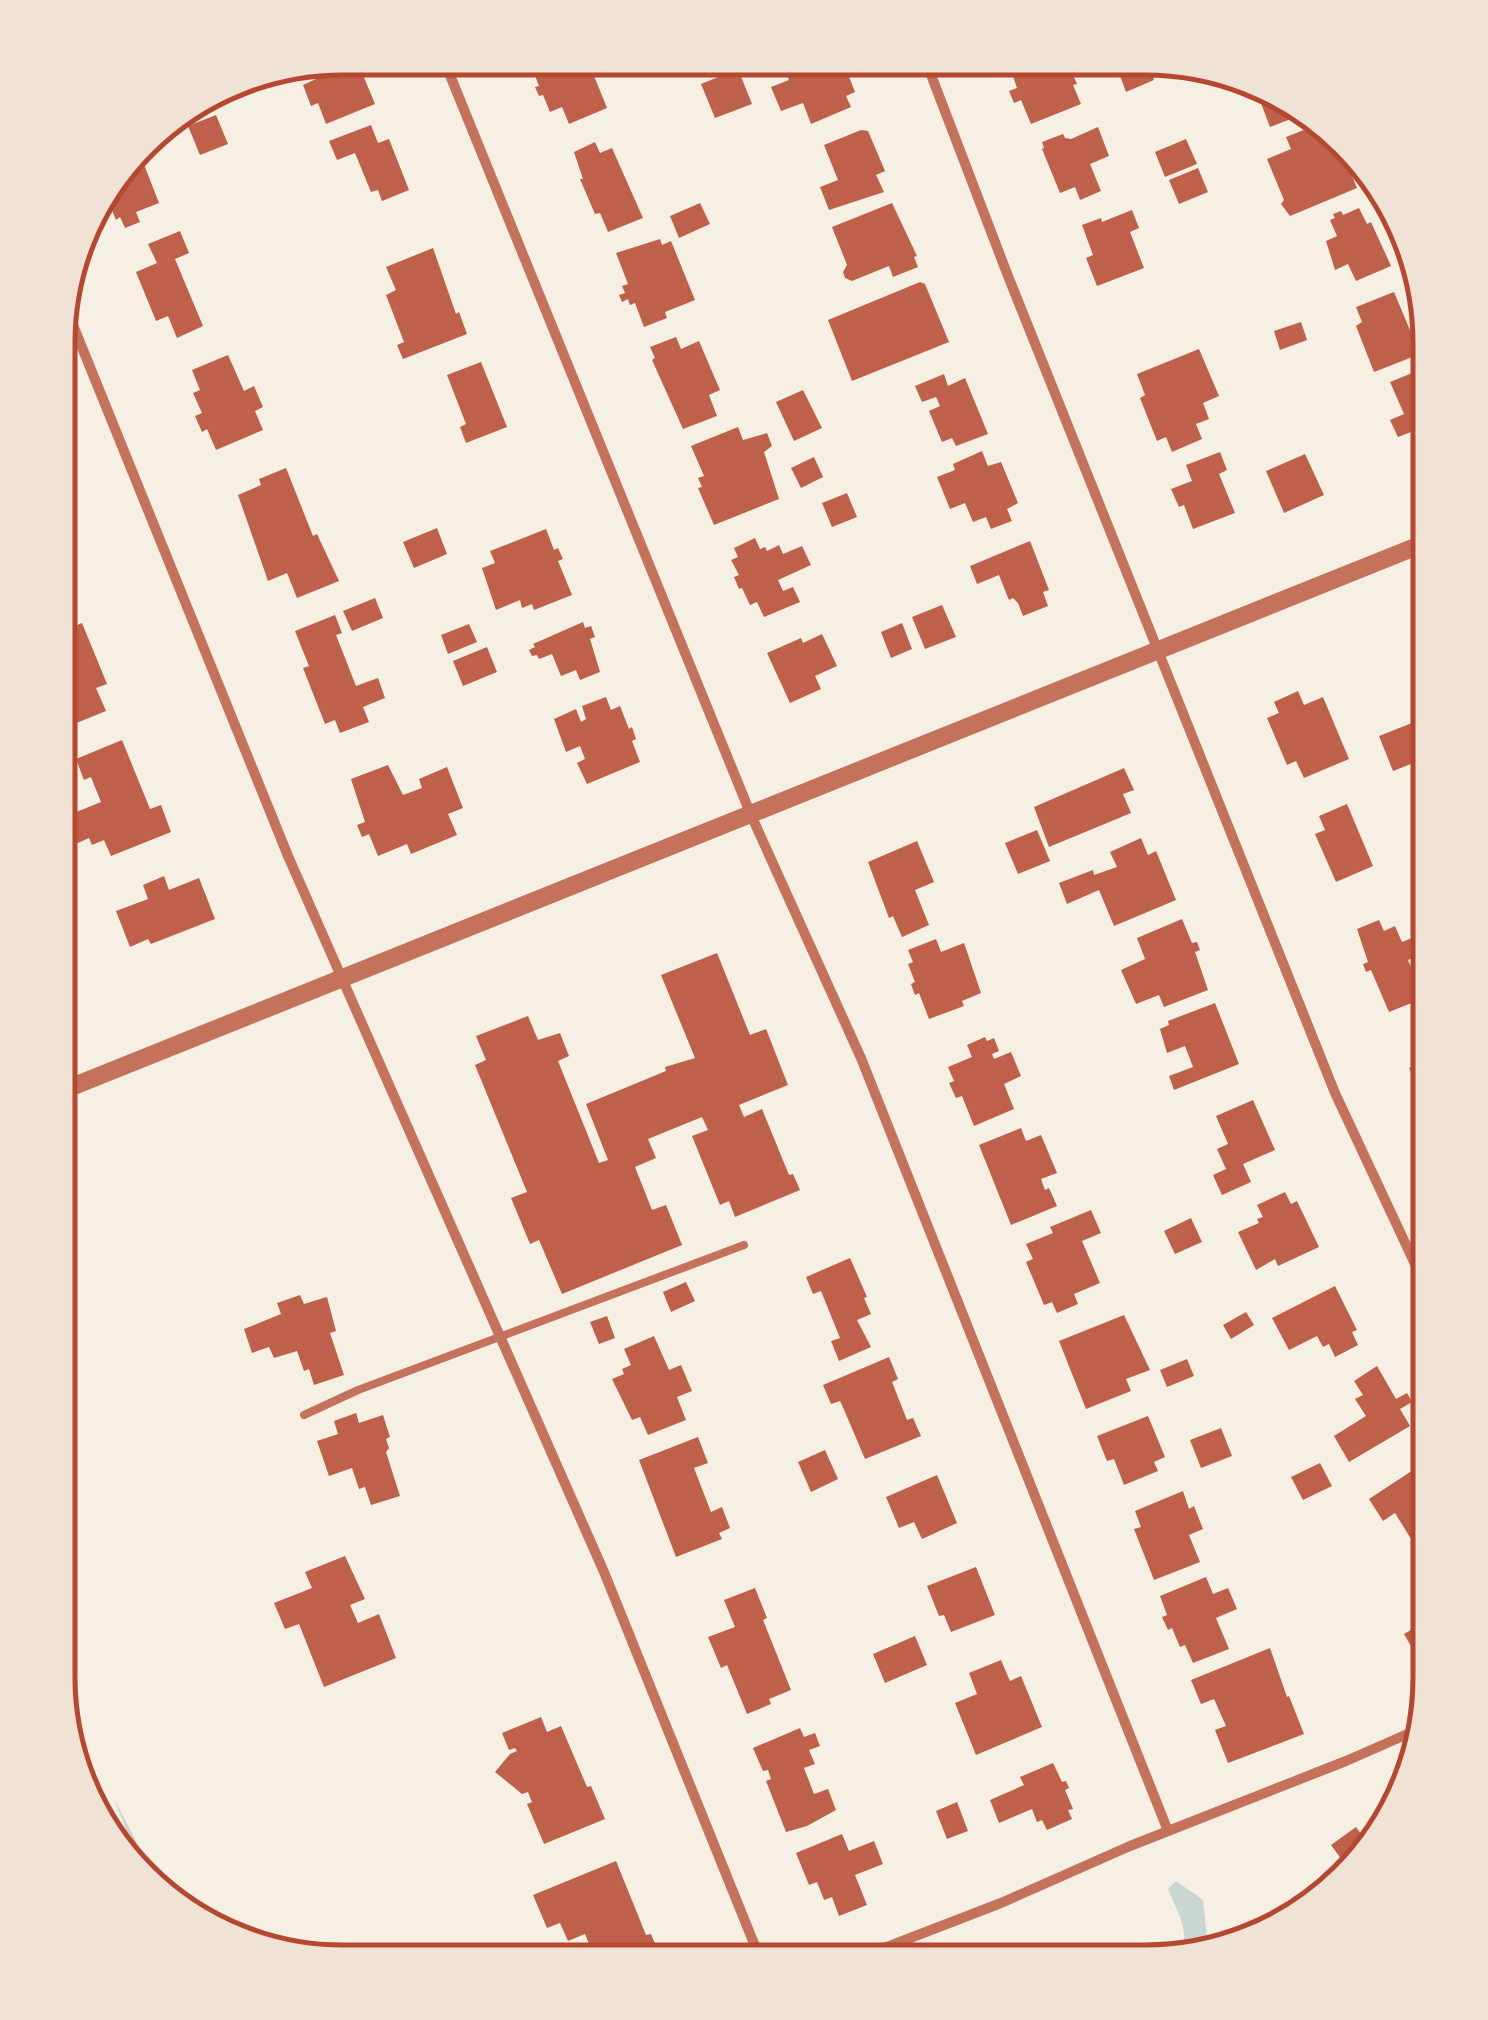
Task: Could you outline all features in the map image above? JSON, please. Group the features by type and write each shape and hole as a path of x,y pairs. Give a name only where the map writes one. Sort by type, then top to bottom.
{"street":[{"path":"450,75 751,815 861,1058 1168,1831"},
{"path":"931,75 1335,1092 1412,1258"},
{"path":"76,332 288,856 604,1572 754,1945"},
{"path":"75,1085 1413,548"},
{"path":"892,1945 1407,1734"}],"lane":[{"path":"304,1415 358,1390 744,1245"}],"shaded area":[{"path":"113,1797 144,1857 131,1841"},
{"path":"1176,1881 1203,1900 1207,1938 1183,1942 1179,1913 1168,1889"}],"building":[{"path":"363,75 375,104 326,124 318,103 311,106 303,85 316,79"},
{"path":"535,75 594,75 607,108 569,124 562,107 550,112 535,87 539,86"},
{"path":"723,75 740,75 752,104 715,118 701,84"},
{"path":"787,75 848,75 855,92 846,96 851,107 811,124 803,103 781,111 771,87 789,80"},
{"path":"1013,75 1079,75 1074,77 1077,84 1073,85 1081,104 1031,124 1021,100 1014,103 1009,91 1017,88"},
{"path":"1120,75 1152,75 1154,80 1126,92"},
{"path":"1260,101 1291,119 1270,127"},
{"path":"216,115 228,144 200,155 188,126"},
{"path":"371,125 378,143 389,139 409,190 382,201 378,190 371,192 355,153 337,160 329,141"},
{"path":"1098,127 1109,156 1090,164 1101,191 1080,200 1075,187 1060,193 1042,142 1063,134 1071,139"},
{"path":"861,130 868,131 885,171 876,175 884,192 829,210 820,187 838,180 824,145"},
{"path":"1308,130 1347,166 1357,188 1290,216 1281,204 1284,200 1267,159 1291,149 1286,137"},
{"path":"1186,139 1197,164 1165,177 1155,152"},
{"path":"595,142 600,153 612,148 643,218 608,232 600,213 595,214 580,179 574,152"},
{"path":"144,163 159,203 136,212 140,222 125,228 120,217 116,220 111,208"},
{"path":"1198,168 1208,192 1179,204 1169,180"},
{"path":"700,203 710,224 679,238 670,216"},
{"path":"892,203 917,256 914,257 918,267 893,277 889,266 852,281 845,278 847,265 832,227"},
{"path":"1359,208 1367,224 1371,222 1391,266 1356,281 1348,264 1335,270 1326,241 1337,236 1330,220 1335,218 1333,214 1341,211 1343,215"},
{"path":"1132,210 1139,228 1130,232 1144,268 1097,286 1086,258 1093,255 1082,225"},
{"path":"180,231 189,253 175,259 203,326 177,338 168,316 156,321 136,272 157,263 148,244"},
{"path":"660,239 662,245 671,241 695,300 665,312 667,318 644,327 635,303 630,305 628,299 622,302 619,295 625,293 622,286 628,284 616,253"},
{"path":"433,248 467,334 403,359 397,345 404,342 386,295 396,290 386,267"},
{"path":"920,282 925,284 949,342 852,381 828,320"},
{"path":"1394,292 1413,336 1413,357 1374,372 1356,326 1362,322 1356,307"},
{"path":"1301,322 1307,340 1280,350 1274,331"},
{"path":"676,337 681,349 699,341 720,390 709,395 717,416 683,429 650,347"},
{"path":"1199,349 1219,396 1203,403 1209,419 1196,424 1202,439 1172,452 1166,437 1157,441 1140,398 1145,395 1137,374"},
{"path":"228,355 244,391 254,386 263,407 255,411 263,430 216,450 207,429 202,432 195,416 202,413 193,393 200,390 192,370"},
{"path":"481,362 507,427 466,443 460,427 466,424 447,375"},
{"path":"1413,373 1413,436 1411,432 1398,437 1390,420 1404,414 1390,382"},
{"path":"944,374 948,386 965,378 988,434 956,446 952,438 942,442 929,411 940,406 936,397 922,402 915,386"},
{"path":"803,390 822,428 794,441 776,402"},
{"path":"738,427 743,440 767,433 772,446 764,452 779,499 714,525 698,488 702,487 698,478 704,476 691,446"},
{"path":"982,451 988,466 1001,462 1018,503 1007,509 1012,521 991,529 986,517 973,522 965,503 950,509 937,477 955,470 953,464"},
{"path":"1220,452 1227,470 1219,474 1235,513 1193,529 1184,505 1179,507 1171,489 1192,481 1186,465"},
{"path":"1305,454 1324,495 1284,513 1266,471"},
{"path":"814,457 823,477 801,488 791,468"},
{"path":"286,468 313,536 317,534 339,581 297,598 287,573 268,581 238,495 261,485 259,479"},
{"path":"847,493 857,517 832,527 822,503"},
{"path":"437,528 447,554 414,568 403,542"},
{"path":"546,529 554,550 558,548 563,559 558,561 572,595 534,610 532,604 522,608 520,600 496,610 482,568 495,563 490,551"},
{"path":"755,538 760,549 765,547 767,551 779,545 783,554 802,546 811,565 778,580 783,591 793,587 800,602 764,617 757,602 750,605 742,588 739,589 734,577 739,575 731,560 738,557 734,548"},
{"path":"1030,541 1049,590 1043,592 1048,606 1023,616 1018,603 1013,598 1009,600 999,575 977,584 970,566"},
{"path":"375,598 383,618 352,631 343,611"},
{"path":"942,605 956,637 925,649 912,617"},
{"path":"335,615 342,633 336,635 356,686 378,678 385,698 363,707 369,722 340,733 335,720 325,724 303,668 309,666 295,631"},
{"path":"583,622 585,628 591,626 595,637 590,639 600,672 580,680 576,670 561,676 552,654 539,659 532,656 529,650 535,647 533,644"},
{"path":"82,623 107,684 96,688 106,711 75,724 75,626"},
{"path":"902,623 912,649 891,658 881,632"},
{"path":"469,624 477,642 448,654 441,635"},
{"path":"822,634 837,666 815,676 821,689 790,703 767,653 801,638 803,643"},
{"path":"487,647 497,672 463,686 453,661"},
{"path":"1298,691 1304,705 1323,697 1349,759 1304,778 1296,761 1287,765 1267,718 1279,713 1274,702"},
{"path":"606,697 611,710 620,706 629,729 632,727 636,739 632,741 640,762 587,784 577,763 585,759 580,746 566,752 554,719 576,709 581,722 586,719 582,706"},
{"path":"1412,723 1413,763 1393,771 1379,736"},
{"path":"122,740 150,809 161,805 171,832 111,856 104,840 92,845 89,838 75,844 75,813 101,802 91,777 84,780 76,759"},
{"path":"388,765 403,795 422,788 419,779 447,767 463,808 448,814 457,835 411,854 407,844 378,856 369,834 362,837 357,825 365,822 351,779"},
{"path":"1124,768 1134,790 1123,794 1131,813 1049,847 1034,807"},
{"path":"1347,804 1373,866 1336,882 1315,834 1325,830 1319,816"},
{"path":"1037,830 1050,861 1018,874 1005,843"},
{"path":"1141,838 1148,855 1156,851 1176,900 1114,926 1099,890 1067,904 1059,883 1093,870 1094,875 1117,867 1110,852"},
{"path":"917,841 934,882 915,890 929,925 902,937 893,916 889,918 868,862"},
{"path":"164,876 169,890 199,878 215,919 151,944 148,939 130,947 116,911 148,899 143,885"},
{"path":"1182,919 1192,943 1197,942 1200,950 1195,952 1208,990 1164,1007 1159,995 1136,1004 1121,970 1145,959 1137,938"},
{"path":"1379,920 1384,931 1395,926 1402,942 1412,938 1413,958 1408,960 1413,971 1413,1003 1389,1012 1371,970 1366,972 1363,964 1368,962 1357,929"},
{"path":"936,939 941,952 964,943 981,993 962,1001 964,1006 929,1019 911,984 915,982 908,950"},
{"path":"717,953 750,1035 766,1029 788,1085 739,1105 744,1117 762,1109 789,1175 793,1174 800,1190 735,1217 729,1201 720,1205 692,1136 708,1130 702,1117 648,1139 656,1158 635,1167 652,1210 666,1205 682,1245 562,1294 539,1240 530,1244 511,1198 527,1192 475,1065 486,1060 476,1036 528,1016 538,1040 560,1033 569,1056 558,1061 599,1163 608,1160 586,1104 666,1071 665,1067 695,1058 661,975"},
{"path":"1215,1003 1239,1064 1174,1090 1169,1076 1193,1067 1185,1046 1167,1053 1160,1029 1169,1025 1168,1021"},
{"path":"985,1037 987,1041 994,1038 999,1051 992,1054 994,1059 1011,1052 1021,1076 1004,1084 1014,1109 974,1126 962,1096 956,1098 949,1083 954,1081 948,1067 972,1057 967,1045"},
{"path":"1253,1100 1275,1150 1243,1164 1251,1182 1222,1195 1213,1175 1226,1169 1217,1149 1228,1144 1216,1116"},
{"path":"1021,1128 1026,1141 1041,1135 1057,1173 1041,1179 1057,1206 1011,1225 979,1145"},
{"path":"1285,1192 1291,1204 1297,1201 1319,1247 1278,1266 1275,1259 1256,1270 1238,1232 1259,1223 1257,1219 1263,1217 1257,1205"},
{"path":"1091,1210 1101,1233 1082,1241 1100,1283 1074,1294 1078,1304 1057,1313 1052,1302 1044,1305 1026,1262 1033,1259 1026,1244 1053,1233 1050,1227"},
{"path":"1191,1218 1202,1242 1175,1254 1164,1231"},
{"path":"850,1258 867,1297 864,1298 871,1314 857,1320 871,1347 839,1361 831,1341 840,1338 821,1291 813,1294 806,1277"},
{"path":"686,1282 695,1301 671,1312 663,1292"},
{"path":"1335,1286 1357,1330 1352,1332 1358,1345 1335,1357 1329,1344 1323,1347 1317,1336 1289,1350 1272,1318"},
{"path":"300,1295 304,1304 327,1297 336,1331 330,1333 344,1375 314,1385 297,1351 274,1358 269,1347 252,1353 244,1329 281,1314 277,1303"},
{"path":"1246,1312 1254,1325 1231,1339 1223,1325"},
{"path":"1124,1315 1150,1370 1126,1379 1131,1391 1086,1409 1059,1341"},
{"path":"607,1316 615,1338 599,1344 590,1322"},
{"path":"654,1336 669,1370 681,1365 692,1391 677,1397 686,1420 648,1435 640,1417 632,1420 612,1379 624,1374 622,1369 631,1365 624,1349"},
{"path":"889,1357 898,1379 892,1382 907,1420 913,1418 921,1436 865,1459 840,1401 831,1404 823,1385"},
{"path":"1187,1359 1194,1376 1167,1387 1160,1370"},
{"path":"1377,1366 1396,1399 1407,1393 1412,1402 1400,1409 1410,1426 1349,1462 1334,1436 1366,1416 1355,1399 1363,1395 1354,1381"},
{"path":"356,1413 359,1423 383,1415 390,1437 386,1439 386,1452 400,1496 371,1505 365,1487 359,1489 352,1468 329,1476 317,1441 338,1434 334,1421"},
{"path":"1148,1416 1165,1457 1154,1462 1158,1471 1124,1485 1114,1459 1107,1461 1097,1436"},
{"path":"1221,1428 1232,1456 1201,1468 1190,1440"},
{"path":"698,1437 708,1463 694,1468 711,1512 722,1507 730,1528 719,1533 722,1539 676,1557 639,1460"},
{"path":"825,1450 838,1479 811,1492 798,1462"},
{"path":"1320,1463 1332,1486 1303,1500 1291,1477"},
{"path":"1412,1471 1412,1538 1395,1513 1383,1521 1369,1499"},
{"path":"937,1475 957,1523 922,1539 914,1522 899,1528 886,1497"},
{"path":"1183,1491 1189,1509 1194,1506 1203,1529 1189,1535 1200,1562 1154,1580 1134,1529 1141,1527 1135,1511"},
{"path":"345,1556 365,1599 350,1605 358,1623 379,1614 396,1658 324,1687 299,1624 285,1629 274,1603 312,1588 305,1572"},
{"path":"976,1567 995,1615 951,1632 944,1615 939,1616 927,1586"},
{"path":"1206,1577 1213,1594 1228,1588 1237,1609 1216,1618 1229,1649 1193,1663 1185,1645 1180,1647 1172,1628 1168,1630 1160,1596"},
{"path":"755,1588 767,1618 763,1620 791,1690 747,1714 727,1665 721,1668 708,1637 735,1627 724,1600"},
{"path":"1412,1629 1412,1648 1404,1634"},
{"path":"915,1636 927,1665 885,1683 873,1654"},
{"path":"1270,1648 1304,1734 1228,1763 1215,1730 1226,1726 1214,1699 1201,1704 1191,1680"},
{"path":"1001,1660 1010,1681 1021,1676 1042,1727 976,1755 955,1703 977,1694 969,1673"},
{"path":"541,1717 547,1732 561,1726 605,1819 544,1844 527,1804 532,1802 528,1792 522,1794 495,1772 517,1751 509,1750 502,1733"},
{"path":"800,1728 804,1737 815,1733 820,1746 809,1750 815,1764 804,1768 814,1794 828,1789 836,1810 786,1832 766,1781 771,1779 768,1770 763,1771 753,1748"},
{"path":"1053,1763 1069,1788 1065,1790 1073,1809 1068,1810 1072,1819 1047,1830 1042,1820 1037,1822 1032,1809 999,1823 990,1800 1024,1785 1020,1777"},
{"path":"957,1802 968,1831 947,1839 936,1811"},
{"path":"1356,1827 1361,1835 1342,1859 1331,1845"},
{"path":"842,1834 849,1851 874,1841 883,1864 855,1875 867,1905 839,1916 832,1897 824,1900 817,1882 809,1885 796,1853"},
{"path":"616,1861 646,1935 651,1934 655,1945 589,1945 585,1934 568,1941 560,1923 547,1928 533,1895"}]}
